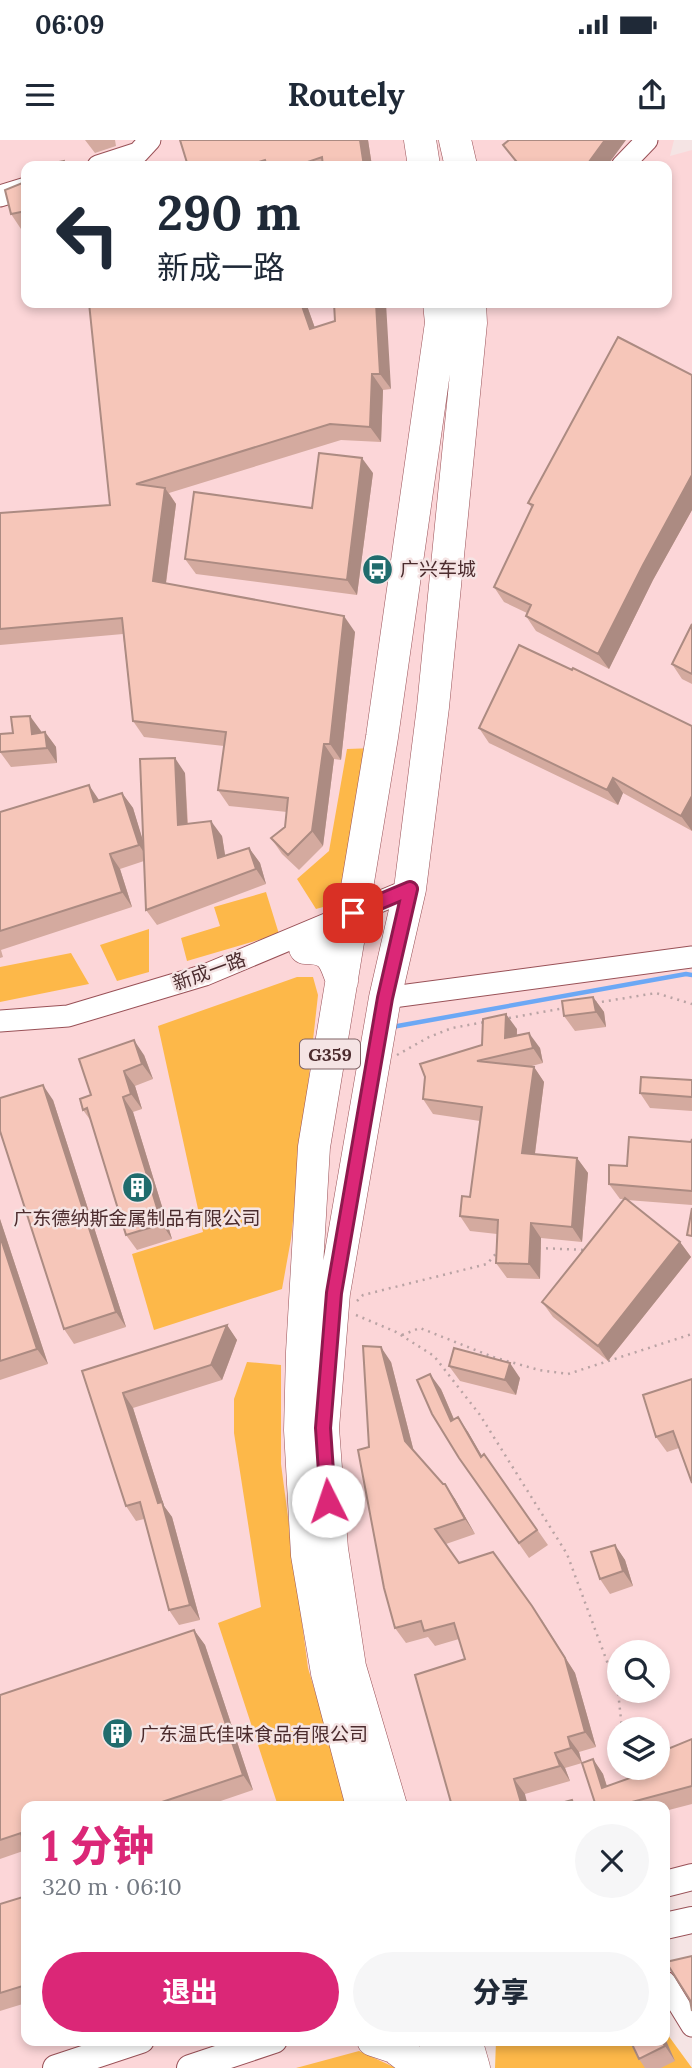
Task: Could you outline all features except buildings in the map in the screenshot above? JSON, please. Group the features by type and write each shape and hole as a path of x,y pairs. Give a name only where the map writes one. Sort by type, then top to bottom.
{"highway":[{"path":"420,140 423,161"},
{"path":"455,140 460,161"},
{"name":"G359","path":"361,1801 327,1673 307,1555 300,1430 314,1147 382,737 441,323 440,308"},
{"name":"G359","path":"390,1801 350,1667 332,1549 323,1428 373,1068 385,998 408,897 433,706 477,309"},
{"path":"304,948 321,948 331,955 342,981"},
{"path":"389,2046 422,2068"},
{"path":"436,2046 442,2068"},
{"path":"468,2046 474,2068"},
{"path":"487,2068 490,2046"}],"main road":[{"path":"670,1883 692,1877"},
{"path":"670,1925 692,1920"},
{"path":"56,2068 123,2046"},
{"path":"190,2068 252,2046"}],"street":[{"path":"113,161 138,153 150,140"},
{"path":"627,161 648,140"},
{"path":"0,196 21,190"},
{"name":"新成一路","path":"0,1021 68,1016 205,975 408,897"},
{"name":"新成一路","path":"0,1034 71,1029 209,987 304,948 351,921"},
{"path":"385,998 692,957"},
{"path":"670,1990 692,2026"}],"path":[{"path":"588,1004 656,993 692,1004"},
{"path":"506,1018 574,1007"},
{"path":"373,1068 429,1037 452,1028 493,1021"},
{"path":"341,1308 363,1295 487,1264 501,1247"},
{"path":"533,1247 585,1250"},
{"path":"341,1308 402,1335 434,1356 480,1415 567,1554 618,1691 621,1717"},
{"path":"402,1335 420,1328 493,1357 540,1370 568,1374 692,1334"},
{"path":"626,1780 627,1793"}],"shaded area":[{"path":"0,140 674,140 670,156 692,150 692,1863 670,1869 670,1801 21,1801 21,2046 454,2046 460,2068 0,2068"},
{"path":"374,748 348,900 316,909 297,879 329,851 347,749"},
{"path":"266,892 279,934 187,961 181,938 220,926 214,907"},
{"path":"149,929 149,972 117,981 100,945"},
{"path":"71,953 89,984 0,1002 0,967"},
{"path":"297,977 313,977 318,995 291,1239 282,1289 154,1330 132,1254 203,1232 158,1026"},
{"path":"247,1362 281,1365 281,1464 308,1668 348,1801 276,1801 218,1623 261,1607 234,1433 234,1399"},
{"path":"670,2038 692,2068 495,2068 496,2046 670,2046"},
{"path":"359,2051 396,2068 296,2068"}],"waterway":[{"path":"392,1027 692,975"}],"place":[{"name":"广兴车城","path":"377,569"},
{"name":"广东德纳斯金属制品有限公司","path":"137,1187"},
{"name":"广东温氏佳味食品有限公司","path":"117,1734"}],"route":[{"path":"328,1501 323,1428 334,1293 385,998 410,889 353,913"}]}
